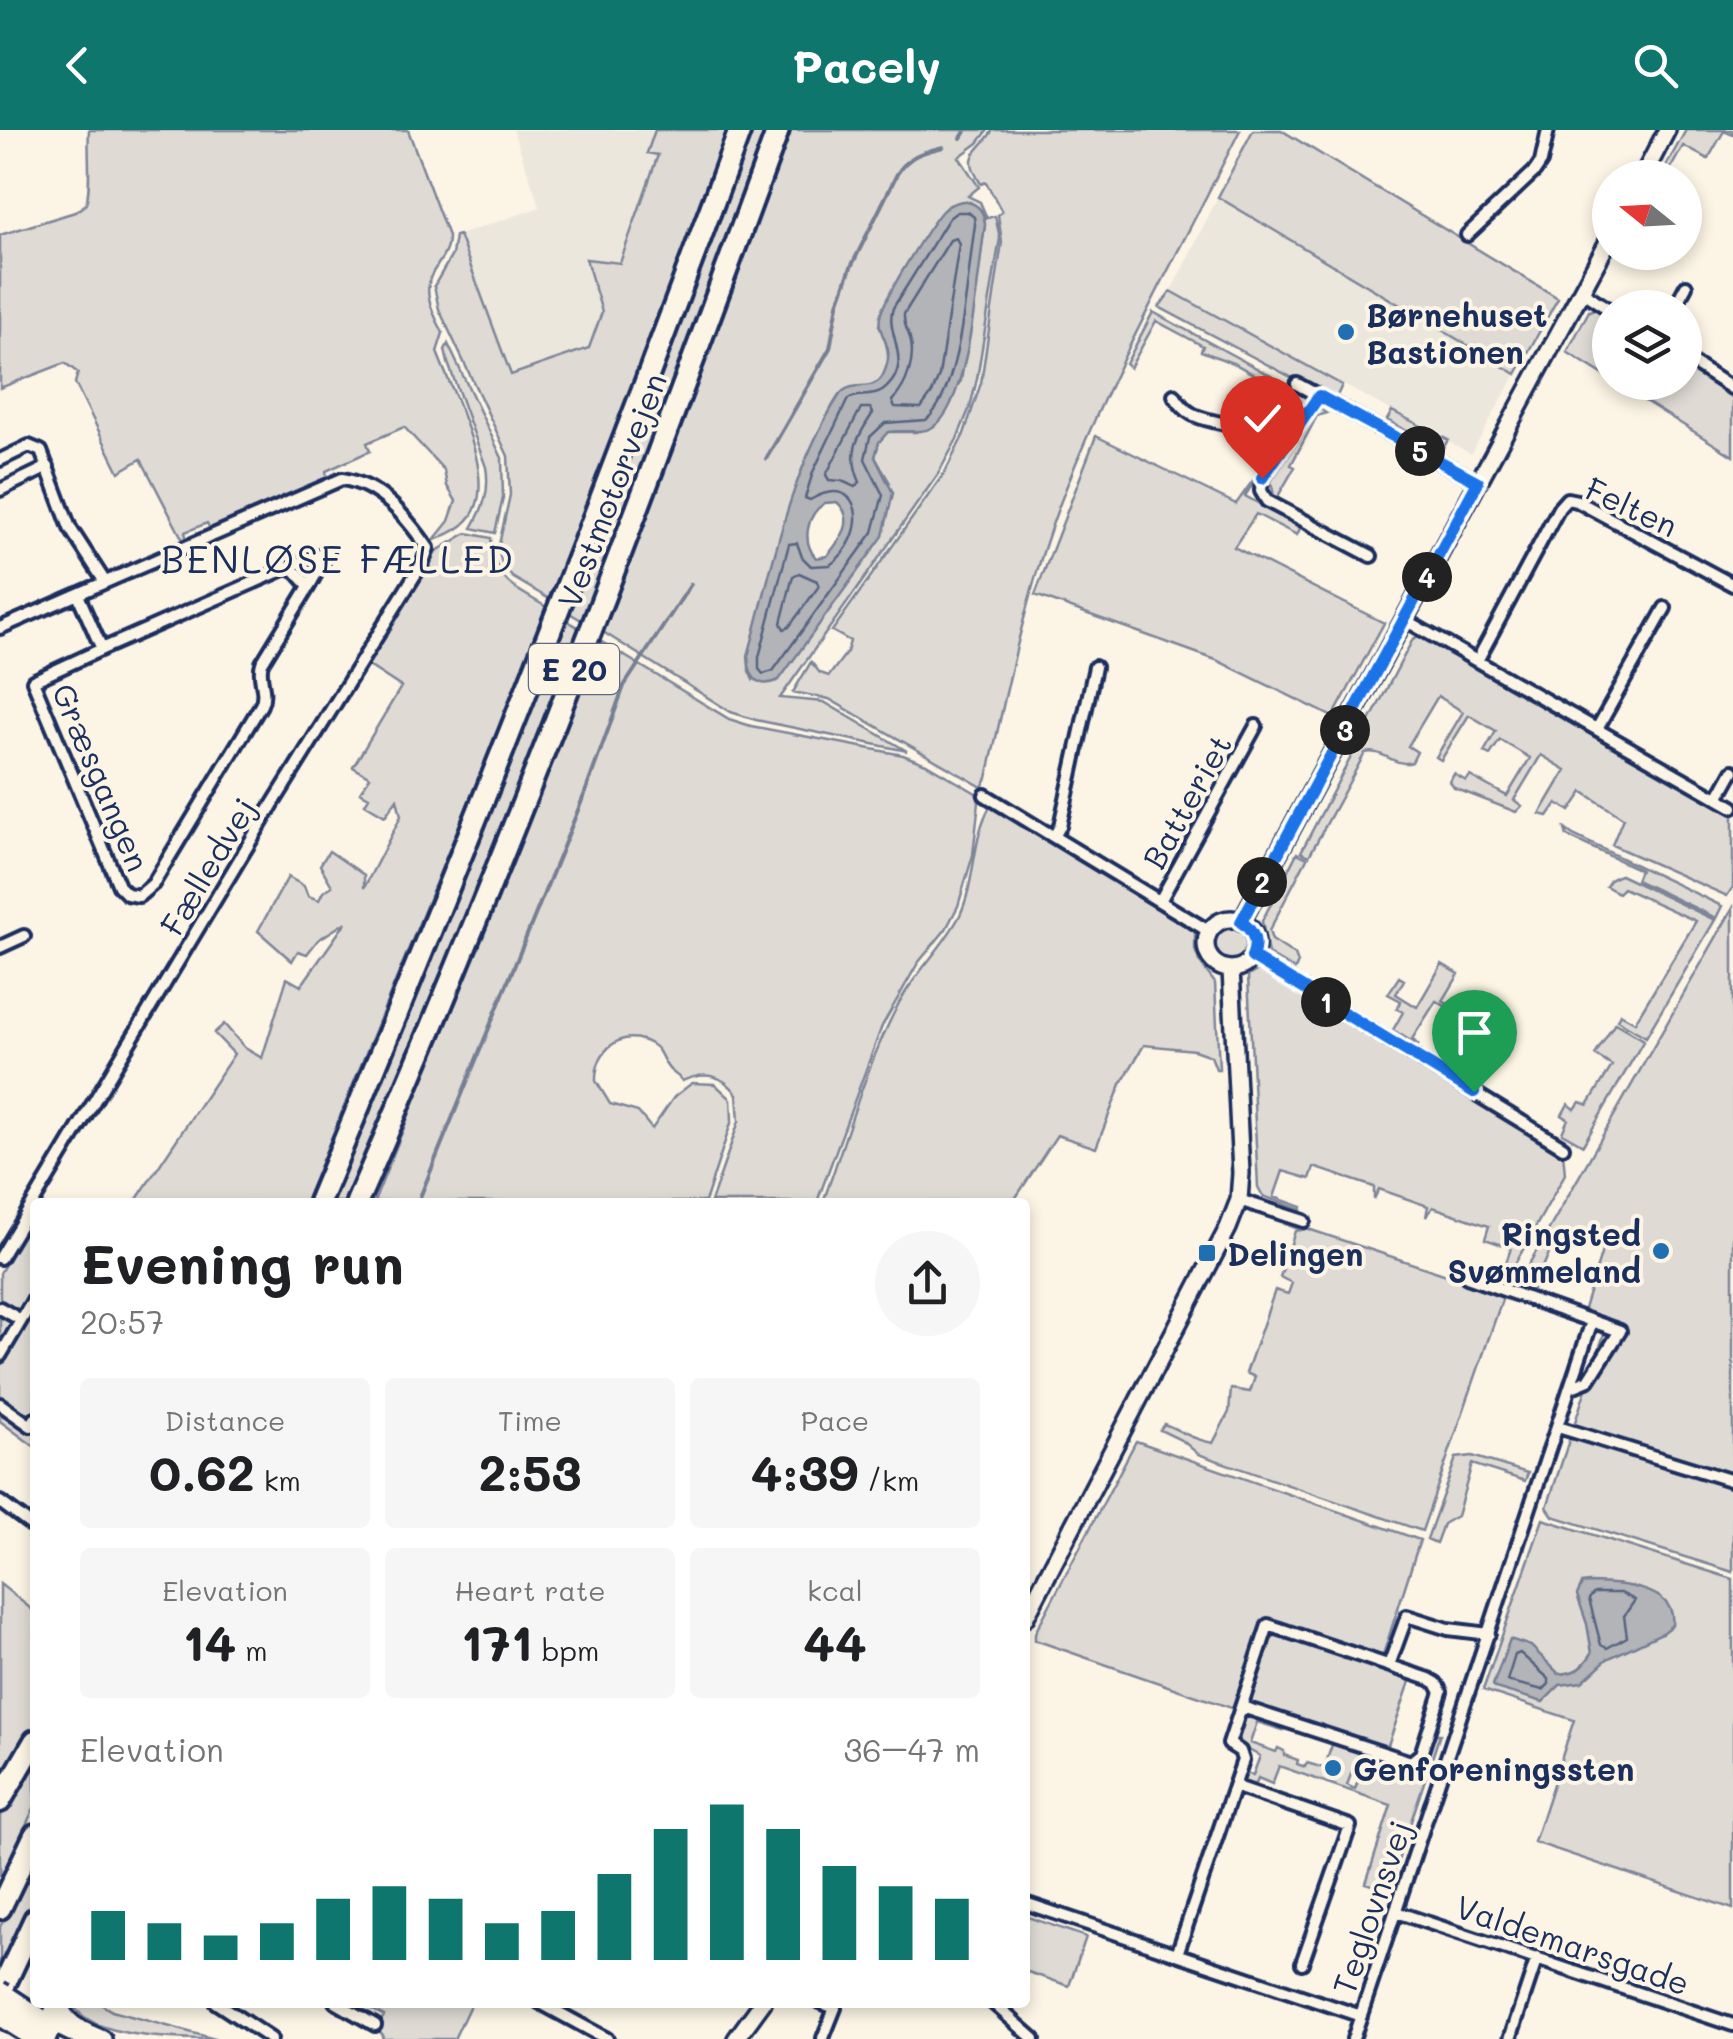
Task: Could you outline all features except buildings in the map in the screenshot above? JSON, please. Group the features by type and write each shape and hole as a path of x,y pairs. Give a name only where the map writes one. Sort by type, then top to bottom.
{"highway":[{"name":"Vestmotorvejen","path":"321,1198 501,762 606,494 740,130"},
{"name":"Vestmotorvejen","path":"359,1198 403,1098 648,482 778,130"},
{"path":"372,1198 393,1144 403,1098"},
{"path":"0,1801 30,1750"},
{"path":"0,1908 30,1846"},
{"path":"0,1992 30,1929"},
{"path":"0,2008 44,2030"}],"street":[{"path":"1467,234 1535,171 1546,149 1548,130"},
{"path":"1651,160 1667,130"},
{"path":"1241,922 1593,270"},
{"path":"1684,290 1686,286"},
{"path":"1581,292 1592,299"},
{"path":"1702,369 1733,389"},
{"path":"1297,384 1478,482"},
{"path":"1174,395 1194,418 1229,424 1280,452"},
{"path":"1319,396 1262,478 1261,490 1267,501 1371,556"},
{"path":"0,460 32,446 41,451 70,528 105,582 0,628"},
{"path":"0,490 48,468"},
{"name":"Fælledvej","path":"34,1198 428,548 373,488 342,479 105,582"},
{"name":"Felten","path":"1477,661 1559,508 1568,500 1577,501 1733,585"},
{"name":"Græsgangen","path":"328,552 309,586 262,662 260,676 265,694 261,705 153,884 139,896 127,894 116,880 33,681 328,552"},
{"path":"291,566 309,586"},
{"name":"Græsgangen","path":"78,595 102,649"},
{"path":"1597,730 1666,608"},
{"path":"1405,620 1733,807"},
{"path":"1054,837 1060,826 1095,667"},
{"name":"Batteriet","path":"1160,901 1256,726"},
{"path":"1718,798 1733,772"},
{"name":"Batteriet","path":"986,795 1210,932"},
{"path":"1220,922 1241,922 1253,933 1255,949 1247,964 1231,969 1212,959 1206,946 1210,932 1220,922"},
{"path":"0,946 24,936"},
{"path":"1252,957 1562,1147"},
{"path":"1030,1608 1239,1200 1231,969"},
{"path":"1239,1200 1304,1222"},
{"name":"Fælledvej","path":"2,1250 30,1204"},
{"path":"1467,1277 1592,1321"},
{"path":"0,1356 30,1305"},
{"path":"0,1308 21,1320"},
{"name":"Teglovnsvej","path":"1353,2039 1592,1321 1620,1331 1589,1380 1572,1387"},
{"path":"0,1404 30,1425"},
{"path":"1558,1426 1733,1481"},
{"path":"0,1502 30,1524"},
{"path":"1389,1666 1407,1616 1489,1634"},
{"path":"1177,1954 1243,1760 1240,1751 1229,1744 1268,1625 1433,1681 1440,1687 1418,1759 1407,1762 1242,1708"},
{"path":"1431,1725 1456,1733"},
{"path":"1234,1786 1350,1826 1302,1963"},
{"path":"1030,1905 1361,2016"},
{"name":"Valdemarsgade","path":"1396,1912 1733,2025"},
{"path":"1510,2039 1537,1958"},
{"path":"0,1992 44,2030"},
{"path":"60,2008 70,2022 103,2039"},
{"path":"224,2008 271,2039"},
{"path":"345,2008 375,2025"},
{"path":"550,2008 606,2039"},
{"path":"736,2039 759,2008"},
{"path":"823,2038 834,2008"},
{"path":"999,2008 1034,2039"},
{"path":"0,2018 84,2039"}],"shaded area":[{"path":"89,130 408,130 448,236 428,288 443,333 437,352 463,414 477,463 477,505 467,521 433,541 449,521 456,501 444,470 404,427 367,443 370,451 326,471 327,479 210,529 207,523 185,532 184,542 141,459 119,472 75,383 78,373 65,363 0,388 0,235 75,212 86,204"},
{"path":"513,130 655,130 648,152 658,154 620,264 586,260 602,312 589,348 511,375 459,235 540,207"},
{"path":"655,130 728,130 551,600 512,577 502,564 498,549 510,495 508,456 439,309 434,286 452,255 455,236 459,235 511,375 589,348 602,312 586,259 620,263 658,155 647,153"},
{"path":"750,130 771,130 586,623 568,612"},
{"path":"790,130 988,130 959,157 979,187 968,196 980,202 987,218 995,216 1000,238 970,407 938,474 780,698 824,702 907,751 731,712 603,632","holes":["970,202 984,213 961,381 916,432 887,432 879,442 875,457 890,483 753,680 749,656 778,545 806,464 832,406 846,390 872,385 885,375 887,349 879,325"]},
{"path":"993,130 1240,130 1115,376 1071,476 1032,589 982,787 829,699 793,692 811,662 820,673 829,676 847,652 850,641 832,631 945,472 964,434 981,383 1002,242 998,215 1002,212 972,166 974,155"},
{"path":"1253,130 1281,130 1558,298 1516,374 1218,197"},
{"path":"1686,130 1732,130 1733,135 1724,131 1708,159 1683,146 1675,160 1669,160"},
{"name":"Børnehuset Bastionen","path":"1218,197 1516,374 1471,454 1171,291"},
{"path":"1171,291 1342,385 1337,396 1332,399 1159,307"},
{"path":"1592,310 1592,368 1567,352"},
{"path":"1153,312 1308,396 1309,401 1282,441 1273,442 1251,423 1274,438 1283,436 1302,406 1300,400 1235,364 1201,351 1203,346 1156,321 1130,368 1126,364"},
{"path":"448,344 502,458 503,498 495,533 472,528 485,499 486,467 448,363"},
{"path":"1702,375 1733,395 1733,456 1643,400 1702,400"},
{"path":"1320,409 1326,413 1317,416 1277,498 1271,481"},
{"path":"1392,411 1448,440 1442,450 1387,420"},
{"path":"1096,436 1236,504 1266,462 1264,452 1246,438 1266,451 1267,462 1245,496 1301,526 1297,535 1256,514 1234,547 1384,623 1333,717 1216,660 1035,595"},
{"path":"467,533 491,538 496,565 507,582 548,608 307,1198 138,1198 234,1054 214,1033 224,1024 245,1048 262,1058 287,978 301,986 346,922 318,940 307,954 298,951 292,961 258,931 288,877 304,886 308,896 319,900 332,886 320,865 329,851 364,875 364,888 401,816 397,799 385,816 365,804 369,797 360,792 370,777 353,767 401,687 366,664 435,552"},
{"path":"565,619 582,630 350,1198 329,1198 454,899"},
{"path":"1421,635 1733,812 1733,887 1727,896 1612,845 1623,818 1583,792 1570,811 1557,803 1548,816 1540,814 1566,770 1541,755 1514,800 1522,806 1516,812 1454,788 1450,782 1454,774 1466,781 1470,776 1507,796 1530,758 1500,740 1490,755 1484,752 1496,731 1469,715 1441,760 1436,757 1463,712 1438,696 1408,746 1417,752 1412,762 1365,753 1309,856 1301,852 1413,639"},
{"path":"600,641 729,719 903,755 976,793 979,802 973,855 958,906 946,929 918,963 882,1026 818,1198 712,1198 739,1121 737,1094 712,1076 682,1081 667,1067 655,1047 630,1038 612,1044 600,1060 596,1081 610,1104 638,1112 652,1129 674,1097 692,1083 715,1084 731,1099 732,1120 706,1198 376,1198"},
{"path":"991,805 1195,928 1195,950 1215,983 1219,1069 1211,1056 1194,1050 1144,1045 1121,1084 1096,1148 1057,1135 1016,1198 824,1198 887,1027 906,991 960,915"},
{"path":"1565,829 1722,906 1716,918 1636,880 1640,870 1567,836"},
{"path":"1297,853 1307,858 1269,931 1272,940 1295,955 1295,970 1268,954 1262,921"},
{"path":"1620,875 1715,920 1646,1037 1617,1020 1620,1014 1635,1022 1696,921 1623,888 1618,893 1606,886"},
{"path":"1733,908 1733,1572 1553,1516 1547,1507 1608,1322 1583,1312 1606,1238 1551,1249 1532,1291 1517,1285"},
{"path":"1230,928 1242,932 1246,944 1242,956 1230,960 1218,956 1214,944 1218,932"},
{"path":"1442,964 1459,974 1443,1001 1454,1008 1436,1001 1412,1039 1419,1046 1393,1030 1403,1012 1397,1009 1401,1001 1388,994 1399,977 1404,980 1396,994 1417,1007"},
{"path":"1260,969 1563,1152 1565,1174 1506,1280 1476,1270 1502,1275 1511,1248 1485,1239 1489,1226 1433,1207 1426,1217 1428,1206 1379,1189 1374,1199 1374,1187 1314,1167 1310,1179 1283,1171 1274,1197 1302,1207 1301,1210 1263,1196 1258,1187 1248,976"},
{"path":"1615,1023 1644,1040 1583,1145 1562,1133 1568,1119 1562,1115 1568,1104 1575,1109 1580,1102 1588,1105 1612,1066 1595,1055"},
{"path":"30,1221 30,1443 0,1421 0,1273"},
{"path":"1287,1222 1504,1294 1422,1531 1198,1454 1160,1430 1164,1424 1213,1443 1229,1412 1231,1389 1250,1392 1255,1377 1246,1373 1275,1290 1288,1294 1292,1283 1280,1277 1295,1231 1301,1230"},
{"path":"1136,1441 1420,1540 1382,1658 1268,1620 1237,1710 1035,1640 1035,1633"},
{"path":"1472,1456 1528,1473 1525,1481 1472,1464 1457,1516 1443,1524 1436,1543 1427,1539 1456,1458"},
{"path":"1543,1519 1733,1579 1733,1909 1534,1842 1574,1720 1483,1690"},
{"path":"0,1584 30,1608 30,1738 0,1789"},
{"path":"1277,1635 1411,1679 1386,1751 1253,1706 1250,1699 1270,1639"},
{"path":"1249,1714 1283,1725 1283,1730 1257,1722 1250,1743 1276,1752 1278,1748 1305,1767 1307,1763 1324,1768 1333,1742 1360,1751 1347,1785 1355,1789 1367,1756 1411,1767 1421,1760 1432,1734 1440,1734 1386,1897 1374,1893 1376,1886 1366,1883 1391,1805 1279,1766 1272,1784 1258,1778 1255,1786 1241,1781 1244,1773 1253,1775 1260,1756 1243,1747 1239,1739"},
{"path":"30,1764 30,1817 0,1880 0,1816"},
{"path":"30,1862 30,1912 4,1969 0,1967 0,1927"},
{"path":"1030,1918 1086,1937 1069,1986 1030,1973"},
{"path":"76,2008 107,2008 215,2039 137,2035 97,2024"},
{"path":"369,2008 469,2008 454,2039 382,2039 376,2028 384,2016"}],"water":[{"path":"962,201 979,208 985,225 970,334 956,392 946,414 933,427 888,432 879,442 875,457 893,493 883,536 779,680 760,682 752,675 748,656 784,522 807,457 839,396 849,388 874,384 883,375 888,348 880,324 883,308 936,219 946,207","holes":["837,502 846,516 845,529 827,556 816,558 809,544 810,521 825,503"]},
{"path":"1582,1584 1629,1586 1655,1595 1671,1612 1672,1625 1607,1659 1582,1682 1560,1685 1543,1702 1495,1688 1510,1639 1531,1646 1559,1674 1575,1671 1586,1662 1592,1653 1577,1595"}],"waterway":[{"path":"961,138 966,130"},
{"path":"766,459 830,348 838,304 851,267 897,174 912,158 943,147"},
{"path":"420,1198 585,793 624,686 691,584"}],"place":[{"name":"Børnehuset Bastionen","path":"1346,332"},
{"name":"Ringsted Svømmeland","path":"1661,1251"},
{"name":"Delingen","path":"1207,1253"},
{"name":"Genforeningssten","path":"1333,1768"}],"district":[{"name":"BENLØSE FÆLLED","path":"338,558"}],"route":[{"path":"1262,478 1319,396 1478,482 1241,922 1248,926 1256,941 1252,957 1474,1092"}]}
